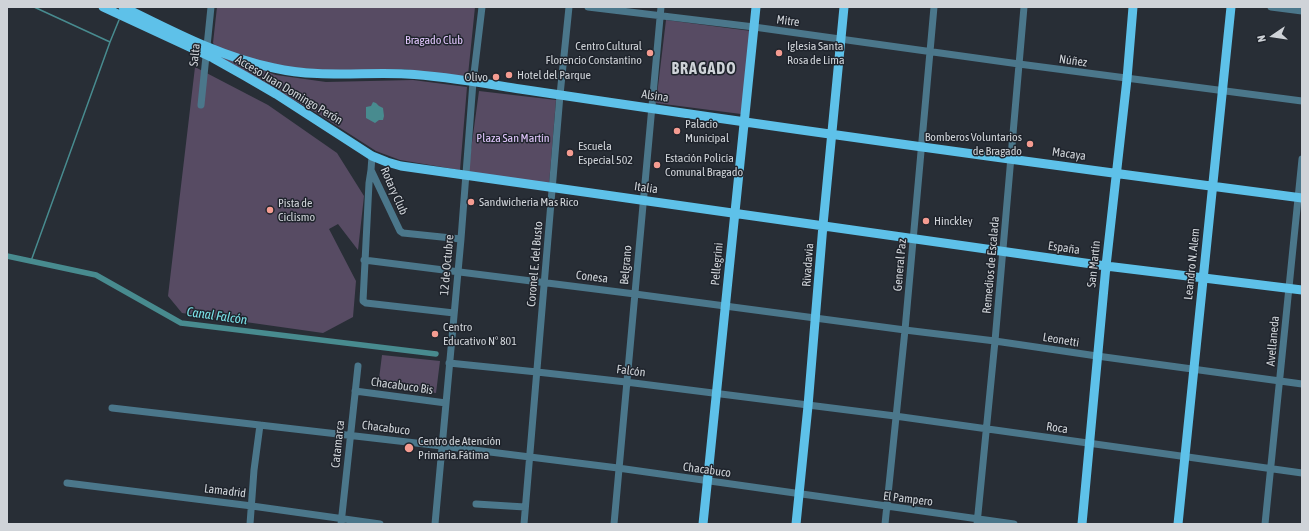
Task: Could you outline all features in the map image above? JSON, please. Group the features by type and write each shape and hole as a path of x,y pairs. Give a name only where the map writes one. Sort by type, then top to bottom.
{"main road":[{"name":"Acceso Juan Domingo Perón","path":"103,7 122,10 207,52 276,94 372,156 401,166 466,175"},
{"name":"Pellegrini","path":"703,524 756,7"},
{"name":"Rivadavia","path":"796,524 844,7"},
{"name":"San Martín","path":"1082,524 1097,356 1127,79 1133,7"},
{"name":"Leandro N. Alem","path":"1178,524 1231,7"},
{"name":"Acceso Juan Domingo Perón","path":"207,52 290,71 338,75 411,74 473,82"},
{"name":"Alsina","path":"473,82 832,134"},
{"name":"Macaya","path":"832,134 1300,198"},
{"name":"Italia","path":"466,175 823,225"},
{"name":"España","path":"823,225 1106,266 1302,290"}],"street":[{"name":"Salta","path":"201,105 211,7"},
{"name":"12 de Octubre","path":"435,524 461,238 473,82 482,7"},
{"name":"Coronel E. del Busto","path":"524,524 560,95 569,7"},
{"name":"Mitre","path":"588,7 841,39"},
{"name":"Belgrano","path":"614,524 661,7"},
{"name":"General Paz","path":"885,524 905,330 934,7"},
{"name":"Remedios de Escalada","path":"977,521 996,341 1024,7"},
{"path":"1271,7 1302,11"},
{"name":"Núñez","path":"841,39 1127,79 1302,101"},
{"name":"Rotary Club","path":"372,156 371,170 400,231 403,233 461,238"},
{"name":"Avellaneda","path":"1265,524 1288,288 1300,198 1302,159"},
{"path":"371,170 364,260 363,301 366,303 454,313"},
{"name":"Conesa","path":"364,260 816,318"},
{"name":"Leonetti","path":"816,318 996,341 1302,384"},
{"name":"Falcón","path":"450,364 626,382 808,406"},
{"name":"Catamarca","path":"341,522 358,366"},
{"name":"Chacabuco Bis","path":"355,391 446,403"},
{"name":"Roca","path":"808,406 895,416 1302,473"},
{"name":"Chacabuco","path":"112,408 350,434 618,468 799,495"},
{"path":"250,524 260,425"},
{"name":"Lamadrid","path":"66,483 252,506 341,522 380,524"},
{"name":"El Pampero","path":"799,495 977,521 1014,524"},
{"path":"476,504 525,507"}],"green space":[{"name":"Bragado Club","path":"217,7 475,7 468,75 462,78 404,69 338,71 274,66 218,49 213,43"},
{"path":"666,20 751,31 741,114 656,103"},
{"path":"218,55 276,75 326,82 413,80 467,87 460,170 400,160 376,151 320,115 252,76 218,59"},
{"name":"Pista de Ciclismo","path":"195,67 268,105 337,153 364,196 358,250 338,224 329,229 356,281 353,317 323,333 182,313 168,296"},
{"name":"Plaza San Martín","path":"479,91 556,100 549,184 468,172"},
{"path":"382,355 440,361 436,393 378,387"}],"water":[{"path":"373,102 383,108 384,116 383,120 379,120 375,123 366,118 366,107 371,106"}],"waterway":[{"path":"34,7 110,42"},
{"path":"31,261 119,20"},
{"name":"Canal Falcón","path":"7,256 96,275 181,323 436,354"}],"place":[{"name":"Centro Cultural Florencio Constantino","path":"650,53"},
{"name":"Iglesia Santa Rosa de Lima","path":"779,53"},
{"name":"Hotel del Parque","path":"509,75"},
{"name":"Olivo","path":"496,77"},
{"name":"Palacio Municipal","path":"677,131"},
{"name":"Bomberos Voluntarios de Bragado","path":"1030,144"},
{"name":"Escuela Especial 502","path":"570,153"},
{"name":"Estación Policía Comunal Bragado","path":"657,165"},
{"name":"Sandwicheria Mas Rico","path":"471,202"},
{"name":"Pista de Ciclismo","path":"270,210"},
{"name":"Hinckley","path":"926,221"},
{"name":"Centro Educativo N° 801","path":"435,334"},
{"name":"Centro de Atención Primaria.Fátima","path":"409,448"}],"district":[{"name":"BRAGADO","path":"704,69"}]}
